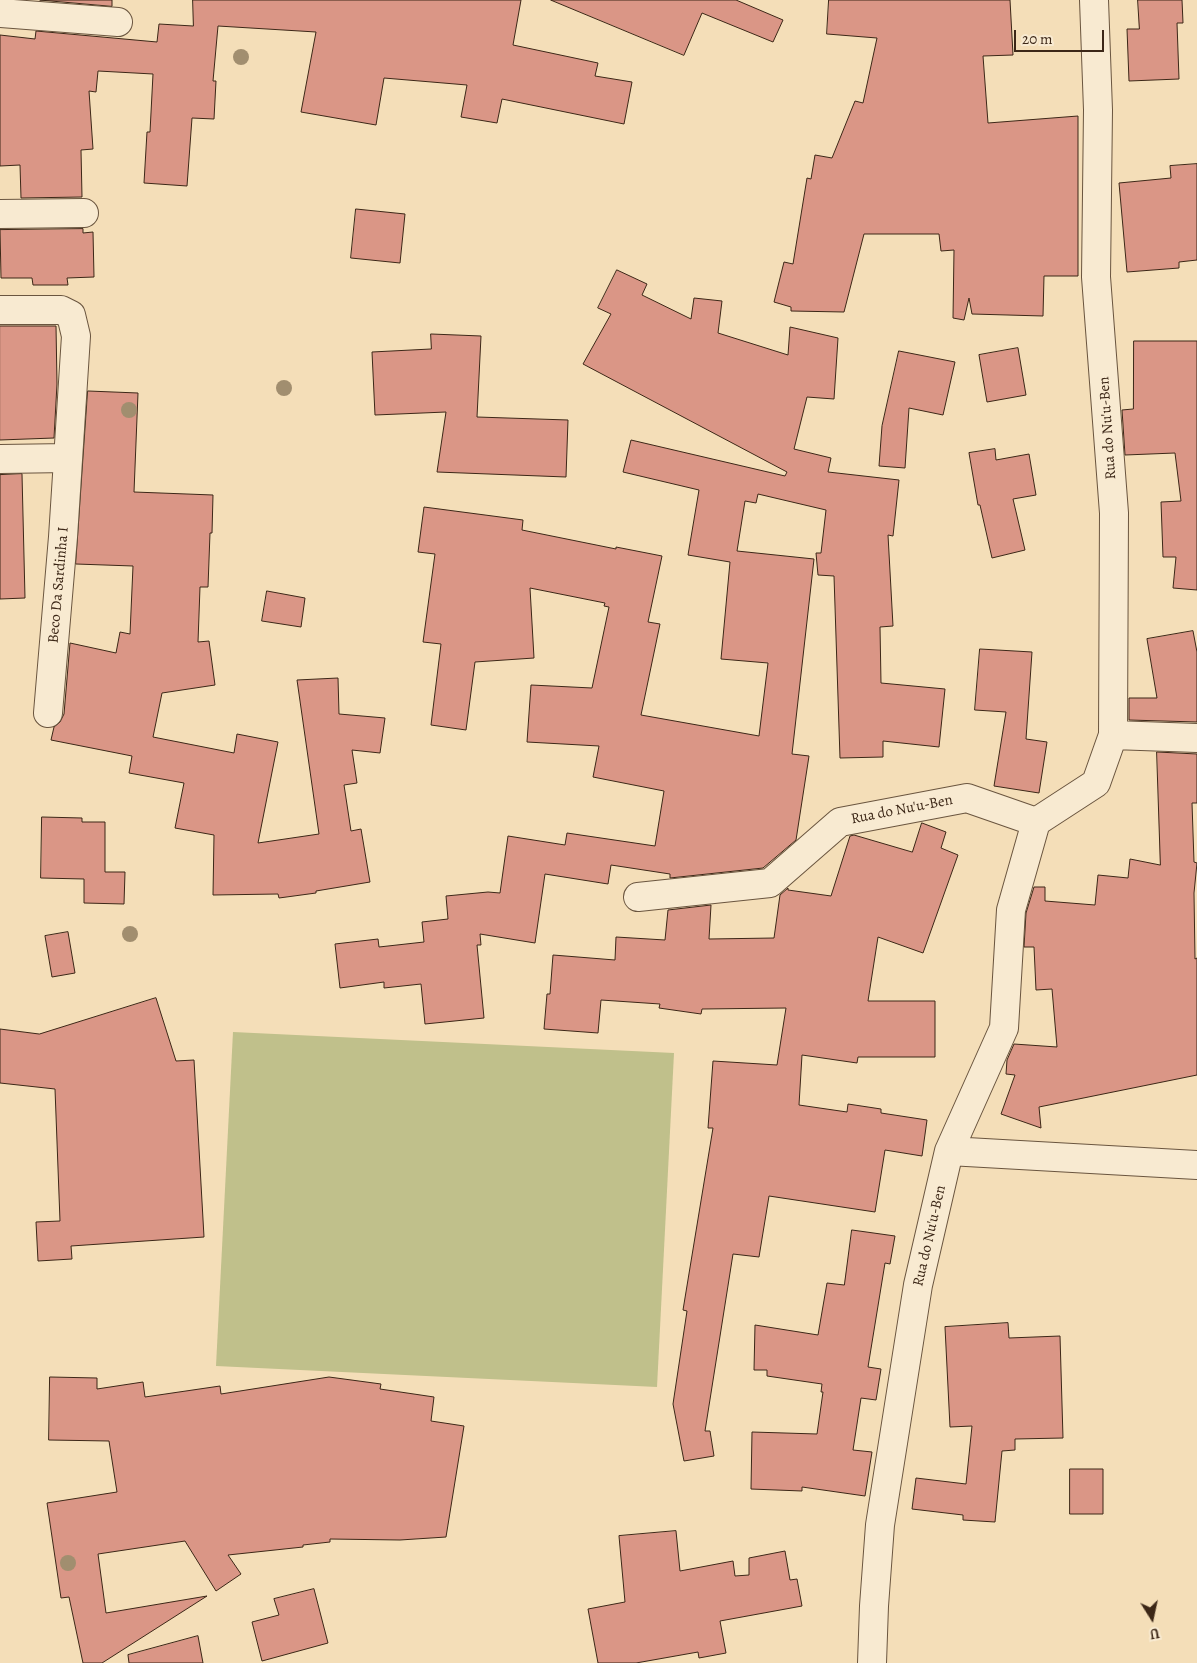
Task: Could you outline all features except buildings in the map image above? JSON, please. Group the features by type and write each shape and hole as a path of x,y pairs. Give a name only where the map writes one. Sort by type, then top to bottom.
{"street":[{"name":"Rua do Nu'u-Ben","path":"872,1663 880,1525 918,1285 949,1151 1004,1028 1011,910 1036,822 1096,783 1113,735 1114,513 1096,277 1098,110 1094,0"},
{"path":"0,13 118,22"},
{"path":"0,214 84,213"},
{"name":"Beco Da Sardinha I","path":"0,310 60,310 71,315 76,336 48,713"},
{"path":"0,459 68,458"},
{"path":"1113,735 1197,738"},
{"name":"Rua do Nu'u-Ben","path":"638,897 770,883 840,822 967,798 1036,822"},
{"path":"949,1151 1197,1165"}],"green space":[{"path":"233,1032 674,1053 657,1387 216,1366"}]}
